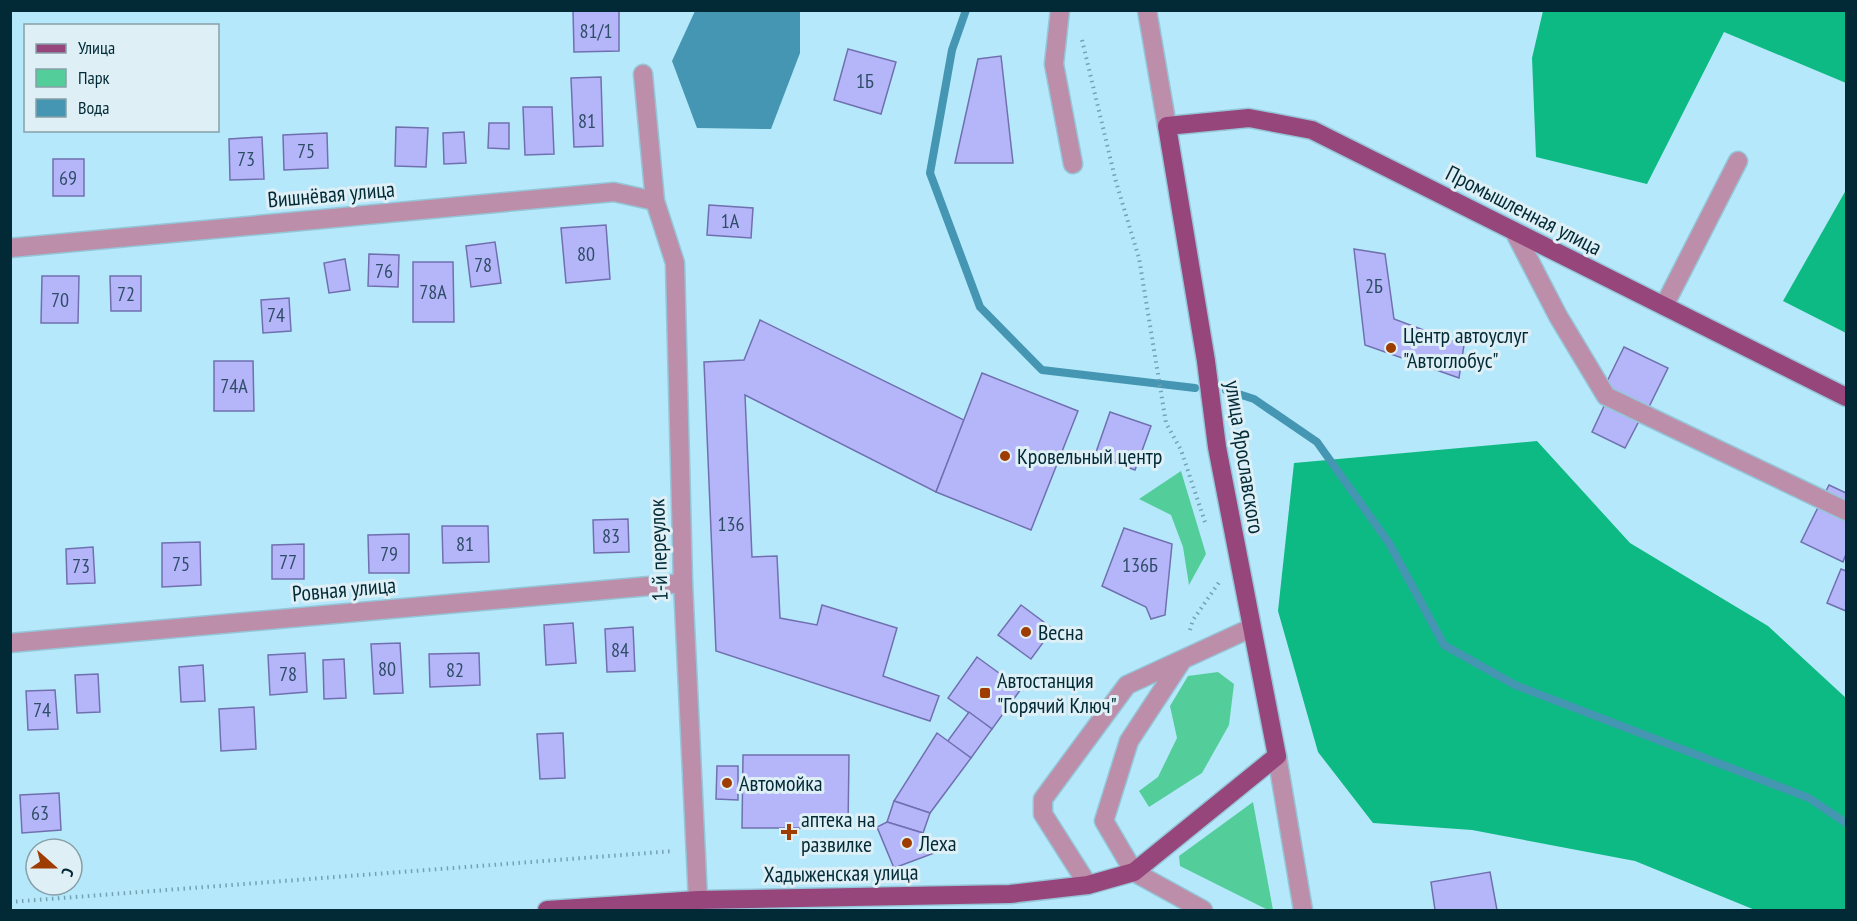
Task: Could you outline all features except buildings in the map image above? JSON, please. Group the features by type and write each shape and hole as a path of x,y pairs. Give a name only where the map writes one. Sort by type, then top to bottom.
{"main road":[{"name":"Промышленная улица","path":"1167,126 1249,118 1312,130 1846,397"},
{"name":"улица Ярославского","path":"1167,126 1206,361 1217,447 1277,756"},
{"name":"Хадыженская улица","path":"548,910 698,900 1010,894 1088,885 1134,872 1277,756"}],"street":[{"path":"1060,10 1054,64 1073,164"},
{"name":"улица Ярославского","path":"1147,10 1167,126"},
{"name":"1-й переулок","path":"643,74 655,201 675,263 683,583 698,900"},
{"path":"1664,306 1738,161"},
{"name":"Вишнёвая улица","path":"10,248 614,192 655,201"},
{"path":"1514,231 1558,316 1606,396 1846,511"},
{"name":"Ровная улица","path":"10,643 683,583"},
{"path":"1088,885 1043,814 1043,798 1127,685 1251,628"},
{"path":"1181,662 1129,741 1104,821 1134,872 1203,910"},
{"name":"улица Ярославского","path":"1277,756 1303,910"}],"path":[{"path":"1080,34 1116,182 1139,258 1166,423 1181,450 1206,524"},
{"path":"1181,662 1193,620 1221,580"},
{"path":"10,902 675,851"}],"green space":[{"path":"1543,11 1846,11 1846,83 1724,32 1647,184 1536,157 1532,58"},
{"path":"1846,190 1846,333 1783,301"},
{"path":"1537,441 1630,543 1768,626 1846,698 1846,910 1755,910 1635,861 1472,830 1373,823 1318,752 1278,611 1294,463"},
{"path":"1181,471 1206,554 1189,585 1183,547 1171,515 1139,499"},
{"path":"1218,672 1234,684 1229,725 1202,773 1149,807 1139,791 1158,777 1177,738 1170,706 1188,676"},
{"path":"1253,802 1273,910 1268,910 1180,866 1179,856"}],"water":[{"path":"695,11 800,11 800,53 771,129 697,128 672,61"}],"waterway":[{"path":"966,10 952,50 930,173 980,307 1042,370 1195,388"},
{"path":"1226,390 1254,399 1317,442 1389,543 1444,645 1515,685 1809,798 1846,823"}],"place":[{"name":"Центр автоуслуг \"Автоглобус\"","path":"1391,348"},
{"name":"Кровельный центр","path":"1005,456"},
{"name":"Весна","path":"1026,632"},
{"name":"Автостанция \"Горячий Ключ\"","path":"985,693"},
{"name":"Автомойка","path":"727,783"},
{"name":"аптека на развилке","path":"789,832"},
{"name":"Леха","path":"907,843"}]}
